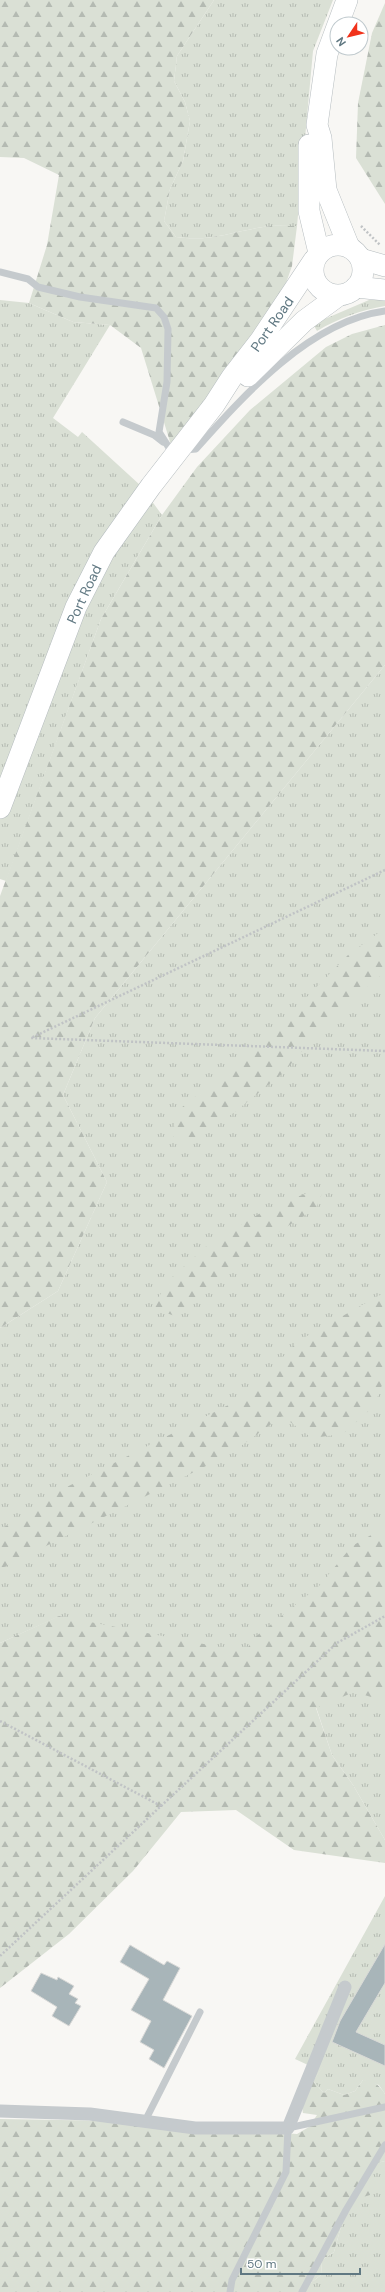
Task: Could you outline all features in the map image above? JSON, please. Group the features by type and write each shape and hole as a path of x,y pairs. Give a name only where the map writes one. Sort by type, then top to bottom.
{"main road":[{"path":"347,0 326,54 317,125 321,138 326,190 355,253 363,276 347,292"},
{"path":"317,125 309,136 308,192 316,257 312,268 316,284 330,294 385,290"},
{"path":"316,257 332,245 385,266"},
{"name":"Port Road","path":"214,406 232,377 260,341 316,257"},
{"name":"Port Road","path":"0,808 62,642 86,586 114,536 173,450 214,406 240,384 304,321 347,292"}],"street":[{"path":"0,2111 90,2114 195,2128 288,2128 345,1987"}],"lane":[{"path":"0,272 28,279 38,287 80,297 156,308 164,317 168,329 167,382 159,432 173,450"},
{"path":"123,422 154,435 173,450 196,449 236,405 273,371 316,337 353,318 385,311"},
{"path":"145,2121 200,2012"},
{"path":"230,2292 232,2280 286,2172 288,2128 385,2107"},
{"path":"302,2292 346,2210 385,2145"}],"path":[{"path":"361,226 385,248"},
{"path":"385,870 31,1038 385,1051"},
{"path":"0,1956 337,1643 385,1616"},
{"path":"0,1722 161,1806"}],"green space":[{"path":"0,0 214,0 177,56 174,81 185,102 190,121 183,161 170,189 164,221 176,237 188,238 220,236 267,226 297,226 292,266 279,303 171,445 141,348 110,325 73,322 29,303 47,245 59,175 24,158 0,157"},
{"path":"214,0 333,0 313,51 297,226 267,226 220,236 188,238 176,237 164,221 170,189 183,161 190,121 185,102 174,81 177,56"},
{"path":"385,3 385,204 356,158 358,103 367,56 369,56 372,33"},
{"path":"0,300 29,303 73,322 110,325 53,418 78,437 82,432 140,485 162,515 101,619 6,881 0,879"},
{"path":"369,300 385,300 385,306 350,315 317,331 313,324"},
{"path":"385,325 385,665 95,1018 63,1095 107,1182 58,1291 0,1328 0,896 101,619 162,515 197,467 250,410 326,347 352,334"},
{"path":"385,665 385,1840 353,1785 332,1755 316,1707 60,1616 0,1643 0,1328 58,1291 107,1182 63,1095 95,1018"},
{"path":"385,928 385,972 328,1021 284,1072 236,1111 191,1144 173,1138 176,1112 261,1044 348,955"},
{"path":"325,1186 316,1208 255,1247 210,1290 175,1316 152,1308 170,1279 210,1243 269,1208"},
{"path":"380,1295 385,1316 385,1377 374,1406 343,1434 312,1438 282,1416 230,1454 0,1569 0,1530 51,1495 246,1396 298,1341"},
{"path":"385,1527 385,1701 354,1692 316,1708 332,1755 353,1785 385,1840 385,1863 294,1850 236,1810 181,1812 133,1871 69,1934 0,1988 0,1643 59,1616 245,1652 254,1638 319,1586 352,1546"},
{"path":"385,1896 385,2094 379,2085 363,2080 355,2091 344,2095 328,2089 324,2093 313,2081 327,2060 308,2065 295,2059"},
{"path":"322,2055 328,2060 313,2081 324,2093 328,2089 344,2095 355,2091 363,2080 376,2084 385,2094 385,2161 377,2163 370,2176 370,2195 356,2199 342,2223 334,2252 322,2260 321,2275 299,2292 0,2292 0,2119 122,2121 297,2134 309,2127 317,2115 303,2113 299,2087"},
{"path":"385,2161 385,2292 299,2292 321,2275 322,2260 334,2252 342,2223 377,2163"}],"building":[{"path":"385,1944 385,1983 356,2032 385,2045 385,2066 332,2042 340,2021"},
{"path":"130,1945 164,1965 167,1961 180,1968 163,2000 192,2016 164,2068 149,2059 154,2050 140,2042 151,2021 131,2010 149,1979 120,1962"},
{"path":"41,1973 57,1980 58,1977 74,1986 69,1994 78,1999 75,2003 81,2006 69,2026 52,2016 57,2007 31,1991"}]}
